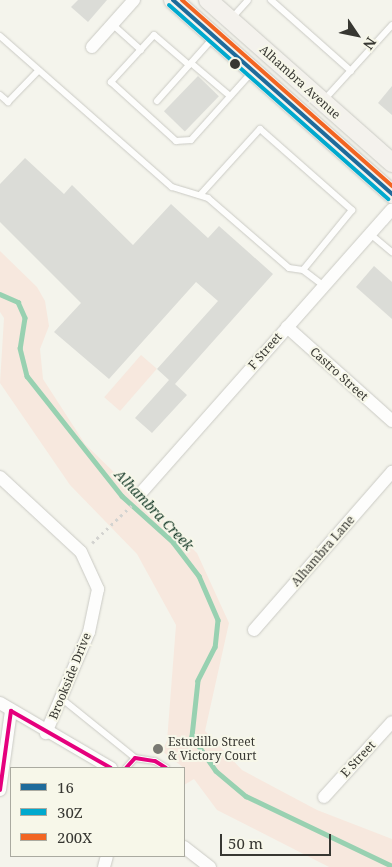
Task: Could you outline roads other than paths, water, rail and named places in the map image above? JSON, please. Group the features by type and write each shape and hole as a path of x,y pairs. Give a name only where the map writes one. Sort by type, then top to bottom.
{"main road":[{"name":"Alhambra Avenue","path":"173,0 392,194"},
{"name":"Alhambra Avenue","path":"208,0 392,163"}],"street":[{"path":"92,47 134,0"},
{"name":"F Street","path":"140,494 392,209"},
{"name":"Castro Street","path":"287,327 392,421"},
{"name":"Alhambra Lane","path":"254,630 392,472"},
{"name":"Brookside Drive","path":"0,477 80,552 98,589 89,632 46,733"},
{"path":"0,703 46,733 109,767"},
{"path":"0,790 11,711"},
{"name":"E Street","path":"324,797 392,722"},
{"path":"185,848 210,867"}],"lane":[{"path":"230,19 248,0"},
{"path":"271,0 351,71"},
{"path":"112,24 141,50"},
{"path":"322,102 392,26"},
{"path":"386,32 392,37"},
{"path":"230,96 154,35 111,82 176,141 190,140 230,96 253,70"},
{"path":"0,36 38,71 60,86 172,186 201,194 289,268 303,270 323,285"},
{"path":"157,101 214,36"},
{"path":"0,95 8,102 38,71"},
{"path":"201,194 260,129 352,210 303,270"},
{"path":"369,233 392,252"},
{"path":"62,699 135,758 155,761 164,767"},
{"path":"127,767 135,758"}],"waterway":[{"name":"Alhambra Creek","path":"0,294 18,302 25,318 20,348 27,376 122,496 173,542 199,576 218,620 215,647 198,681 192,736 216,771 246,796 392,866"}],"place":[{"name":"Estudillo Street & Victory Court","path":"158,749"}]}
